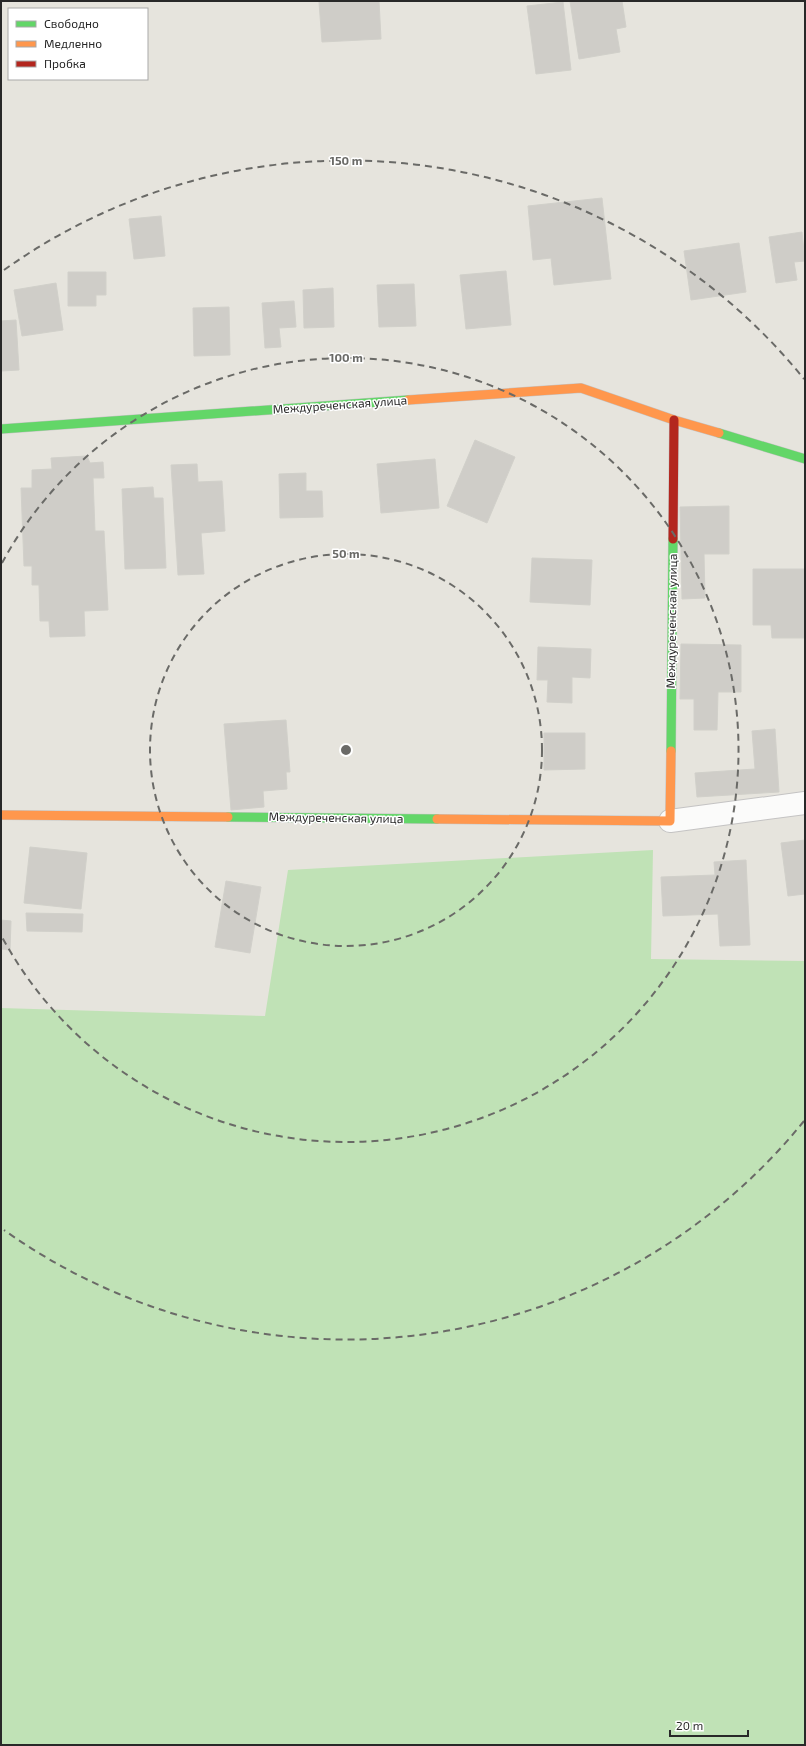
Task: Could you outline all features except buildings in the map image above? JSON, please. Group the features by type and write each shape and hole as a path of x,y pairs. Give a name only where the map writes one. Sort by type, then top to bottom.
{"street":[{"name":"Междуреченская улица","path":"1,429 582,388 674,420 805,459"},
{"name":"Междуреченская улица","path":"670,822 674,420"},
{"name":"Междуреченская улица","path":"1,815 670,822 805,804"}],"green space":[{"path":"653,850 651,959 805,961 805,1745 1,1745 1,1008 265,1016 288,870"}],"traffic: fast":[{"path":"1,429 408,400"},
{"path":"719,433 805,459"},
{"path":"671,751 673,539"},
{"path":"228,817 437,819"}],"traffic: slow":[{"path":"408,400 581,388 674,420 719,433"},
{"path":"437,819 670,821 671,751"},
{"path":"1,815 228,817"}],"traffic: jam":[{"path":"673,539 674,420"}]}
